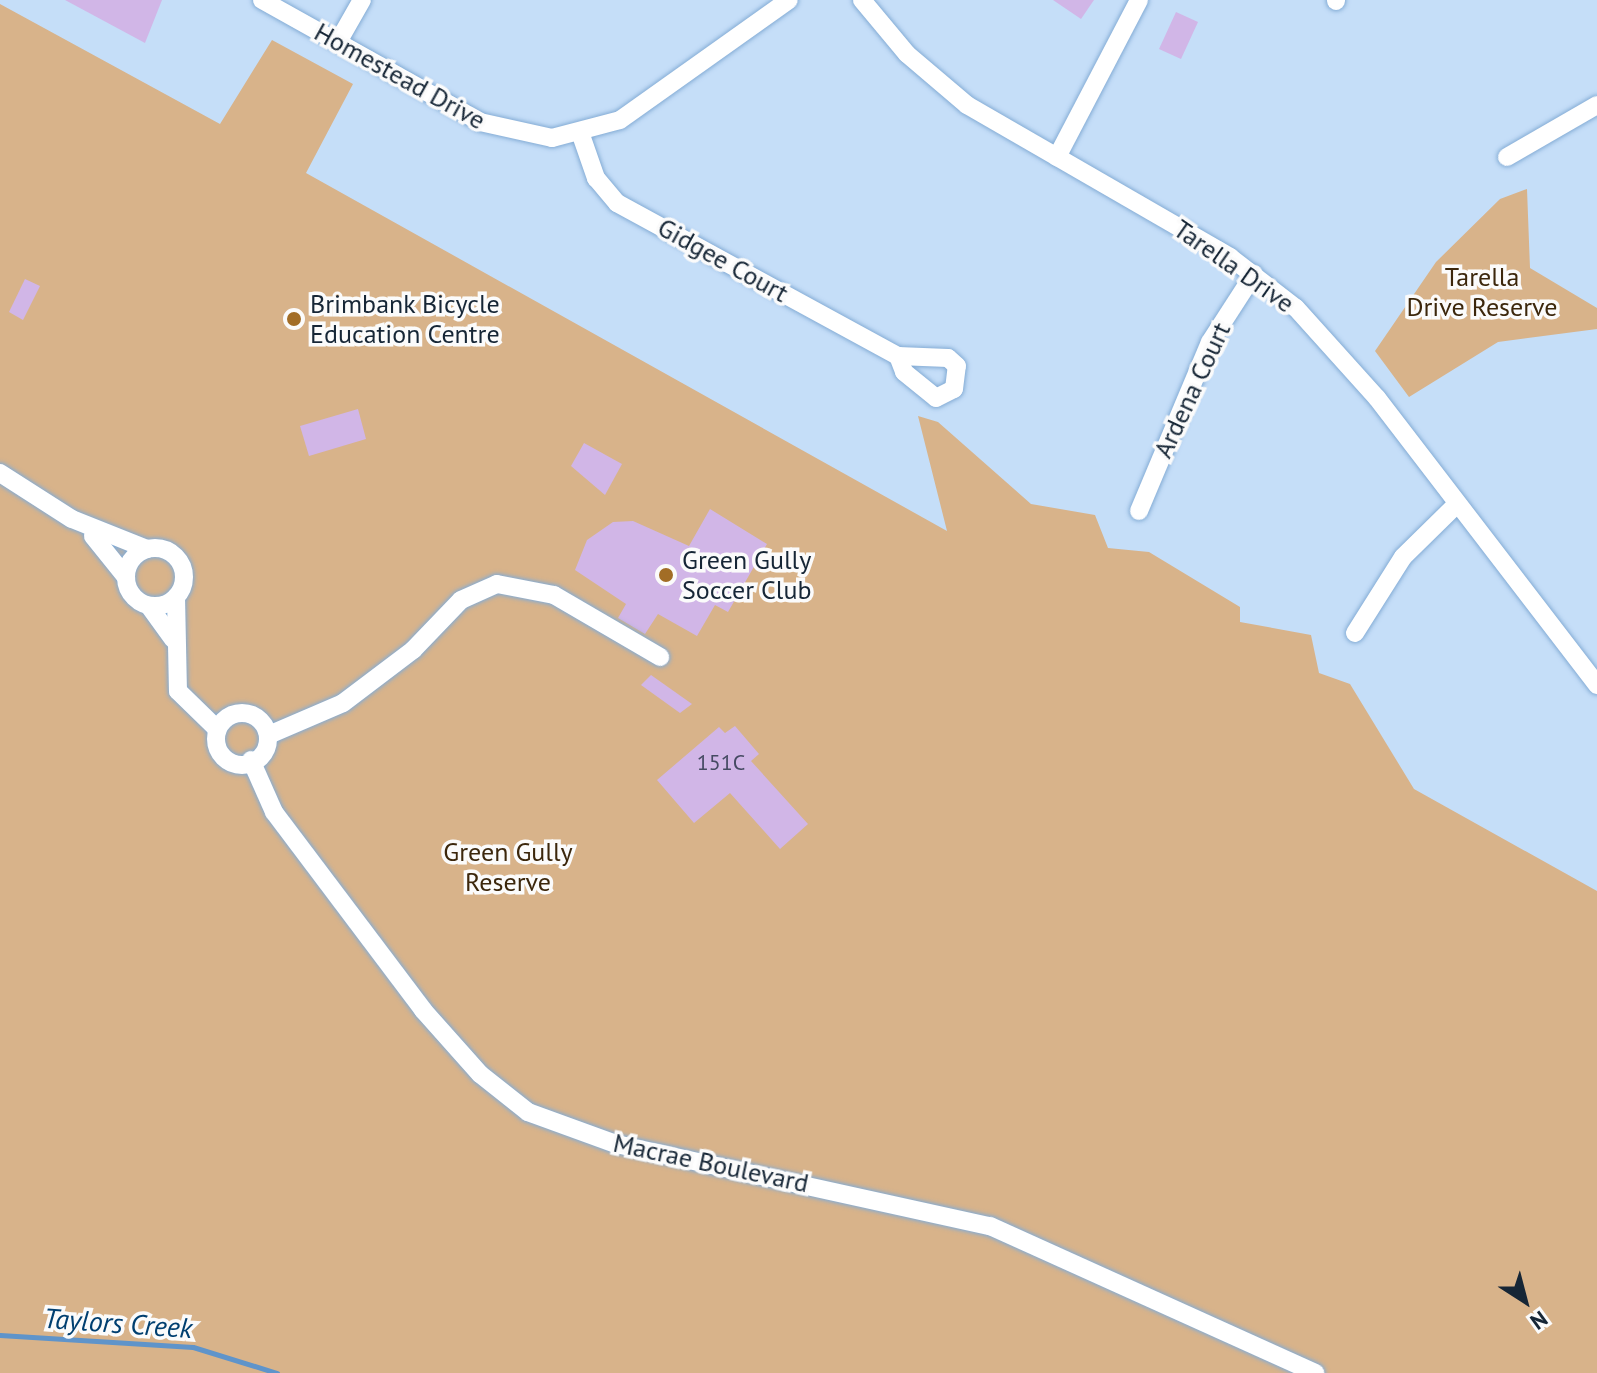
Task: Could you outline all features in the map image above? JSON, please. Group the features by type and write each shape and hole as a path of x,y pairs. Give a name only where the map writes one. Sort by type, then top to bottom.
{"street":[{"name":"Homestead Drive","path":"262,0 498,129 581,135 620,120 789,0"},
{"path":"338,42 362,0"},
{"name":"Tarella Drive","path":"862,0 931,77 1057,157 1254,274 1329,340 1597,685"},
{"path":"1057,157 1139,0"},
{"path":"1507,157 1597,105"},
{"name":"Gidgee Court","path":"581,135 596,178 617,203 898,356"},
{"name":"Ardena Court","path":"1139,511 1210,342 1254,274"},
{"path":"0,473 72,519 101,542 126,577 132,596 149,606 173,639"},
{"path":"1355,633 1403,557 1457,504"},
{"path":"72,519 147,549 162,549 180,562 173,639 178,691 216,728"},
{"path":"126,577 132,560 147,549"},
{"path":"271,734 343,703 413,650 461,600 497,584 554,595 660,657"},
{"path":"149,606 176,597"},
{"path":"245,716 271,734 269,749 251,760 222,757 212,740 216,728 245,716"},
{"name":"Macrae Boulevard","path":"251,760 274,812 423,1010 480,1074 528,1112 616,1144 990,1226 1315,1373"}],"green space":[{"name":"Green Gully Reserve","path":"0,4 220,124 272,40 353,84 306,173 947,531 918,416 938,422 1031,504 1095,515 1108,548 1149,552 1240,607 1240,622 1311,635 1319,673 1350,684 1414,789 1597,891 1597,1373 0,1373"},
{"name":"Tarella Drive Reserve","path":"1527,189 1530,268 1597,308 1597,329 1498,342 1409,397 1375,351 1436,262 1500,199"}],"building":[{"path":"65,0 162,0 145,43"},
{"path":"1053,0 1094,0 1081,19"},
{"path":"1176,12 1198,22 1181,59 1159,49"},
{"path":"25,279 40,286 23,320 9,312"},
{"path":"358,409 366,439 309,456 300,426"},
{"path":"584,443 622,464 605,495 571,466"},
{"name":"Green Gully Soccer Club","path":"710,509 767,544 728,612 715,605 697,636 658,614 645,634 618,618 626,604 575,570 587,540 613,522 633,521 689,546"},
{"path":"651,675 692,704 680,713 641,685"},
{"path":"735,726 759,754 751,761 808,824 780,849 730,793 694,823 657,780 719,727 725,733"}],"waterway":[{"name":"Taylors Creek","path":"0,1335 193,1347 277,1373"}],"place":[{"name":"Brimbank Bicycle Education Centre","path":"294,319"},
{"name":"Green Gully Soccer Club","path":"666,575"}]}
